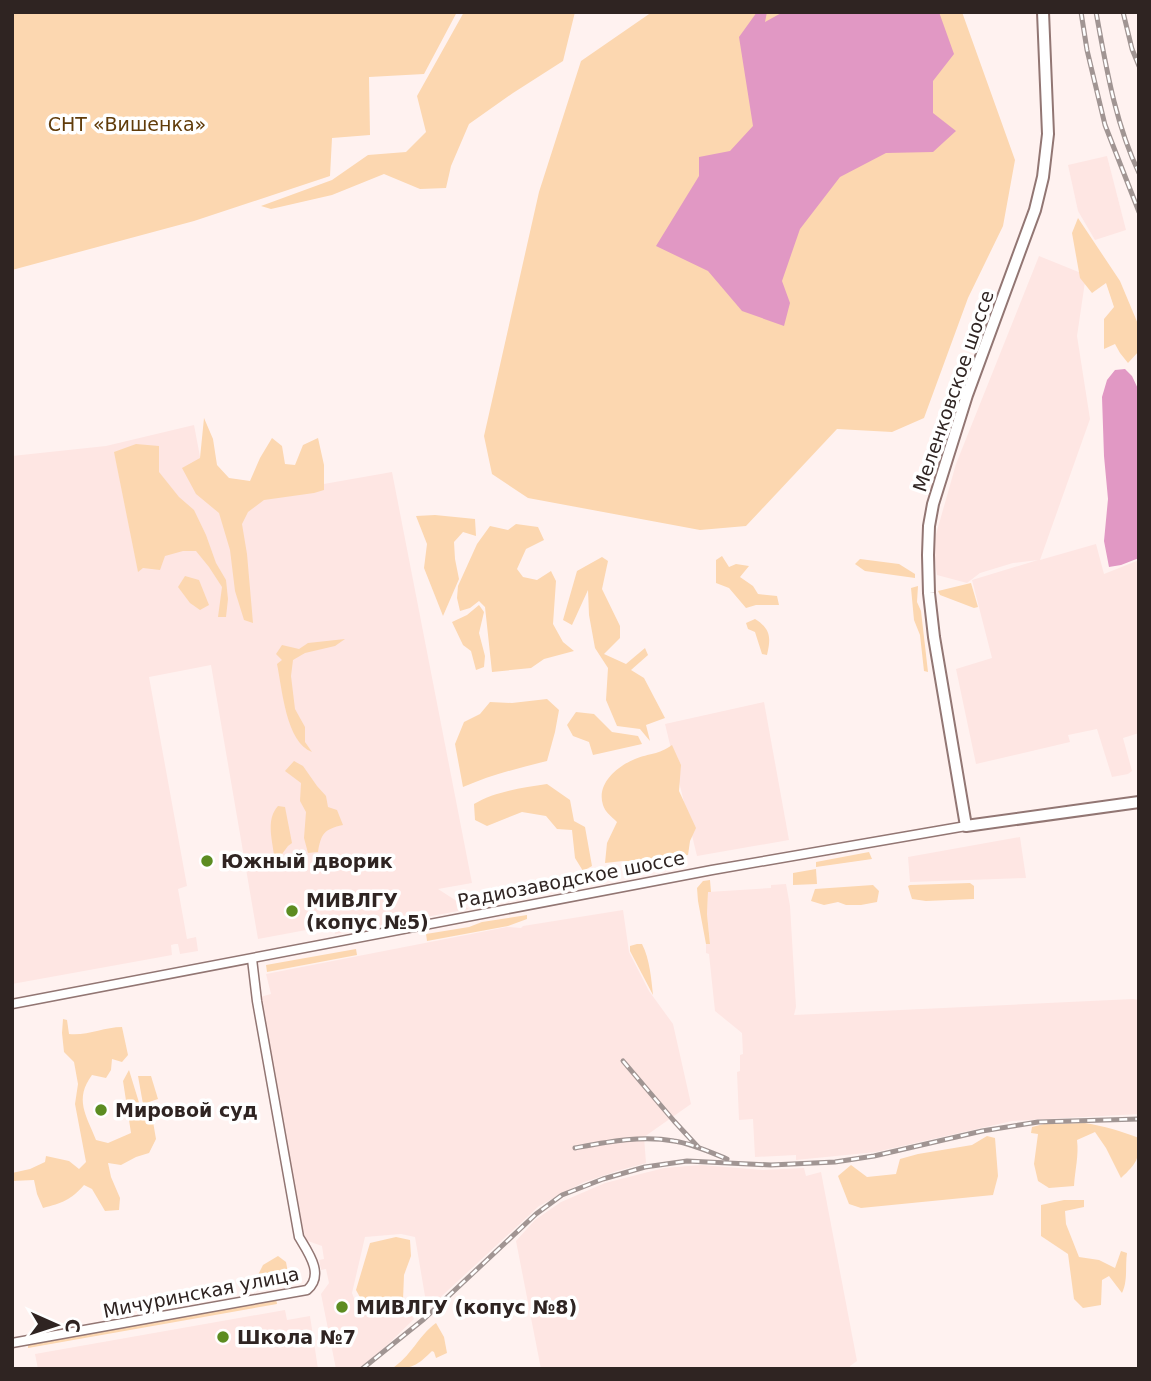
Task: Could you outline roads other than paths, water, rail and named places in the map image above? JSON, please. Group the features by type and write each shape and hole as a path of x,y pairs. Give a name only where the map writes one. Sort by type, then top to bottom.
{"main road":[{"name":"Меленковское шоссе","path":"966,827 934,637 929,593 929,526 933,504 963,408 1035,210 1043,177 1048,134 1043,12"},
{"name":"Радиозаводское шоссе","path":"966,827 1139,802"}],"street":[{"name":"Радиозаводское шоссе","path":"12,1004 699,873 966,827"},
{"name":"Мичуринская улица","path":"12,1343 307,1290 313,1286 313,1261 299,1237 252,959"}],"railway":[{"path":"1081,12 1105,125 1139,212"},
{"path":"1096,12 1117,114 1139,173"},
{"path":"1123,12 1139,66"},
{"path":"623,1061 698,1147"},
{"path":"362,1369 424,1319 536,1214 562,1195 603,1179 645,1167 687,1161 771,1165 835,1162 1038,1122 1139,1119"},
{"path":"575,1148 624,1140 662,1139 688,1144 727,1159"}],"place":[{"name":"Южный дворик","path":"207,861"},
{"name":"МИВЛГУ (копус №5)","path":"292,911"},
{"name":"Мировой суд","path":"101,1110"},
{"name":"МИВЛГУ (копус №8)","path":"342,1307"},
{"name":"Школа №7","path":"223,1337"}],"park label":[{"name":"СНТ «Вишенка»","path":"127,124"}]}
